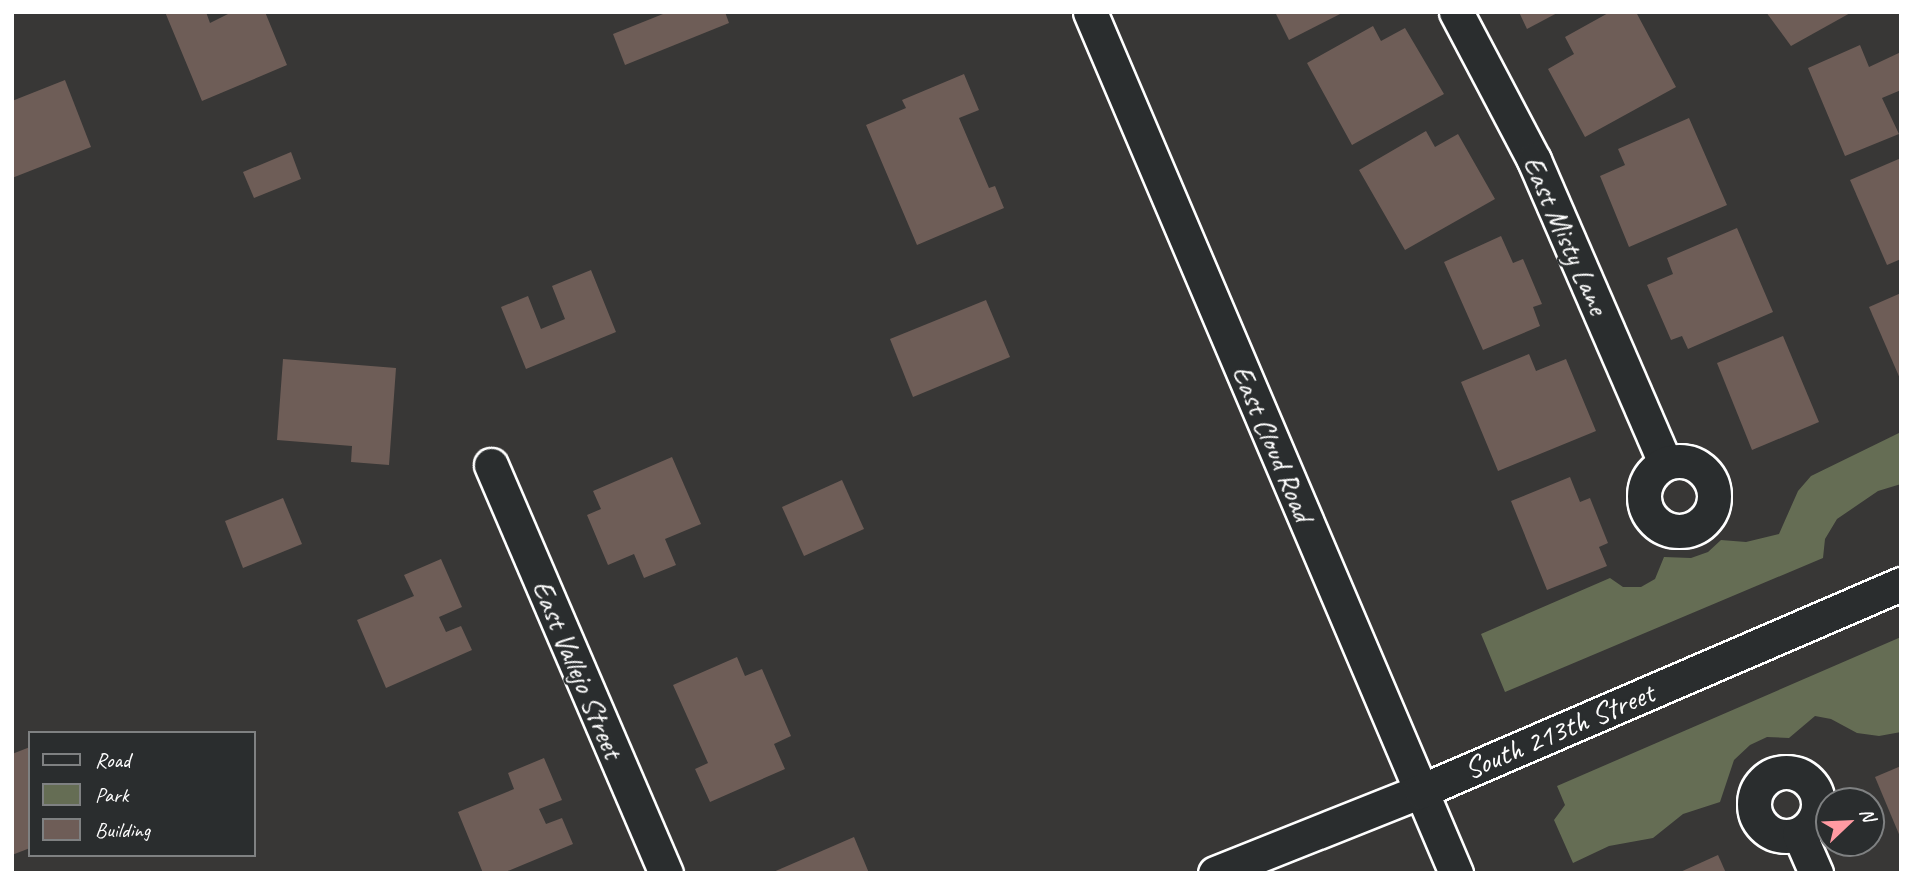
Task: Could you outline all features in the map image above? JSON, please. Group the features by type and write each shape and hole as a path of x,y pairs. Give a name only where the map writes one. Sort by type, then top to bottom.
{"street":[{"name":"East Cloud Road","path":"1090,12 1456,873"},
{"name":"East Misty Lane","path":"1456,12 1534,160 1665,463"},
{"name":"East Vallejo Street","path":"491,465 666,873"},
{"name":"South 213th Street","path":"1215,873 1421,791 1901,584"},
{"path":"1799,834 1816,873"}],"green space":[{"path":"1901,432 1901,484 1878,491 1837,519 1825,539 1823,558 1505,692 1481,634 1610,578 1623,587 1641,587 1655,579 1664,557 1691,558 1708,552 1721,540 1746,542 1779,534 1798,491 1811,476"},
{"path":"1901,637 1901,732 1879,736 1857,733 1831,719 1815,716 1789,738 1767,737 1750,745 1734,760 1720,802 1683,814 1653,838 1609,846 1573,863 1554,820 1565,805 1557,786"}],"building":[{"path":"165,12 206,12 210,23 232,12 265,12 287,65 202,101"},
{"path":"668,12 725,12 729,23 625,65 613,34"},
{"path":"1275,12 1344,12 1289,40"},
{"path":"1519,12 1559,12 1527,29"},
{"path":"1610,12 1636,12 1676,87 1585,137 1548,69 1574,54 1565,37"},
{"path":"1766,12 1852,12 1791,46"},
{"path":"1373,26 1381,41 1405,28 1444,94 1352,145 1307,63"},
{"path":"1860,45 1869,67 1901,52 1901,90 1882,98 1899,134 1845,156 1808,68"},
{"path":"964,74 979,110 959,118 989,188 995,186 1004,208 917,245 866,125 906,108 902,100"},
{"path":"65,80 91,147 12,178 12,101"},
{"path":"1689,118 1727,205 1629,247 1600,176 1625,165 1618,149"},
{"path":"1426,131 1435,147 1458,134 1495,199 1405,250 1359,170"},
{"path":"291,152 301,179 254,198 243,172"},
{"path":"1901,158 1901,259 1887,265 1850,180"},
{"path":"1737,228 1773,312 1688,349 1682,336 1671,340 1647,285 1673,274 1667,258"},
{"path":"1501,236 1513,263 1523,259 1542,304 1533,307 1540,326 1483,350 1444,262"},
{"path":"591,270 616,332 526,369 501,307 528,296 541,329 565,319 552,286"},
{"path":"1901,293 1901,381 1869,307"},
{"path":"986,300 1010,357 913,397 890,339"},
{"path":"1783,336 1819,422 1752,450 1717,363"},
{"path":"1529,354 1536,371 1566,359 1596,431 1498,471 1461,382"},
{"path":"283,359 396,368 389,465 351,462 352,446 277,440"},
{"path":"672,457 701,524 665,539 676,565 644,578 634,554 608,565 587,515 601,509 593,491"},
{"path":"1570,477 1580,502 1590,498 1608,543 1599,547 1607,566 1547,590 1511,501"},
{"path":"842,480 864,529 804,556 782,507"},
{"path":"283,498 302,544 243,568 225,521"},
{"path":"441,559 462,607 439,617 446,632 461,626 472,650 386,688 357,620 414,596 404,575"},
{"path":"737,657 745,676 762,669 791,736 774,744 785,769 710,802 695,769 708,763 673,685"},
{"path":"28,748 28,849 12,855 12,754"},
{"path":"544,758 562,800 539,809 546,824 562,818 573,844 503,873 483,873 458,812 514,789 508,773"},
{"path":"1901,766 1901,839 1885,801 1885,787 1879,787 1875,777"},
{"path":"854,837 869,873 771,873"},
{"path":"1718,855 1726,873 1678,873"}]}
